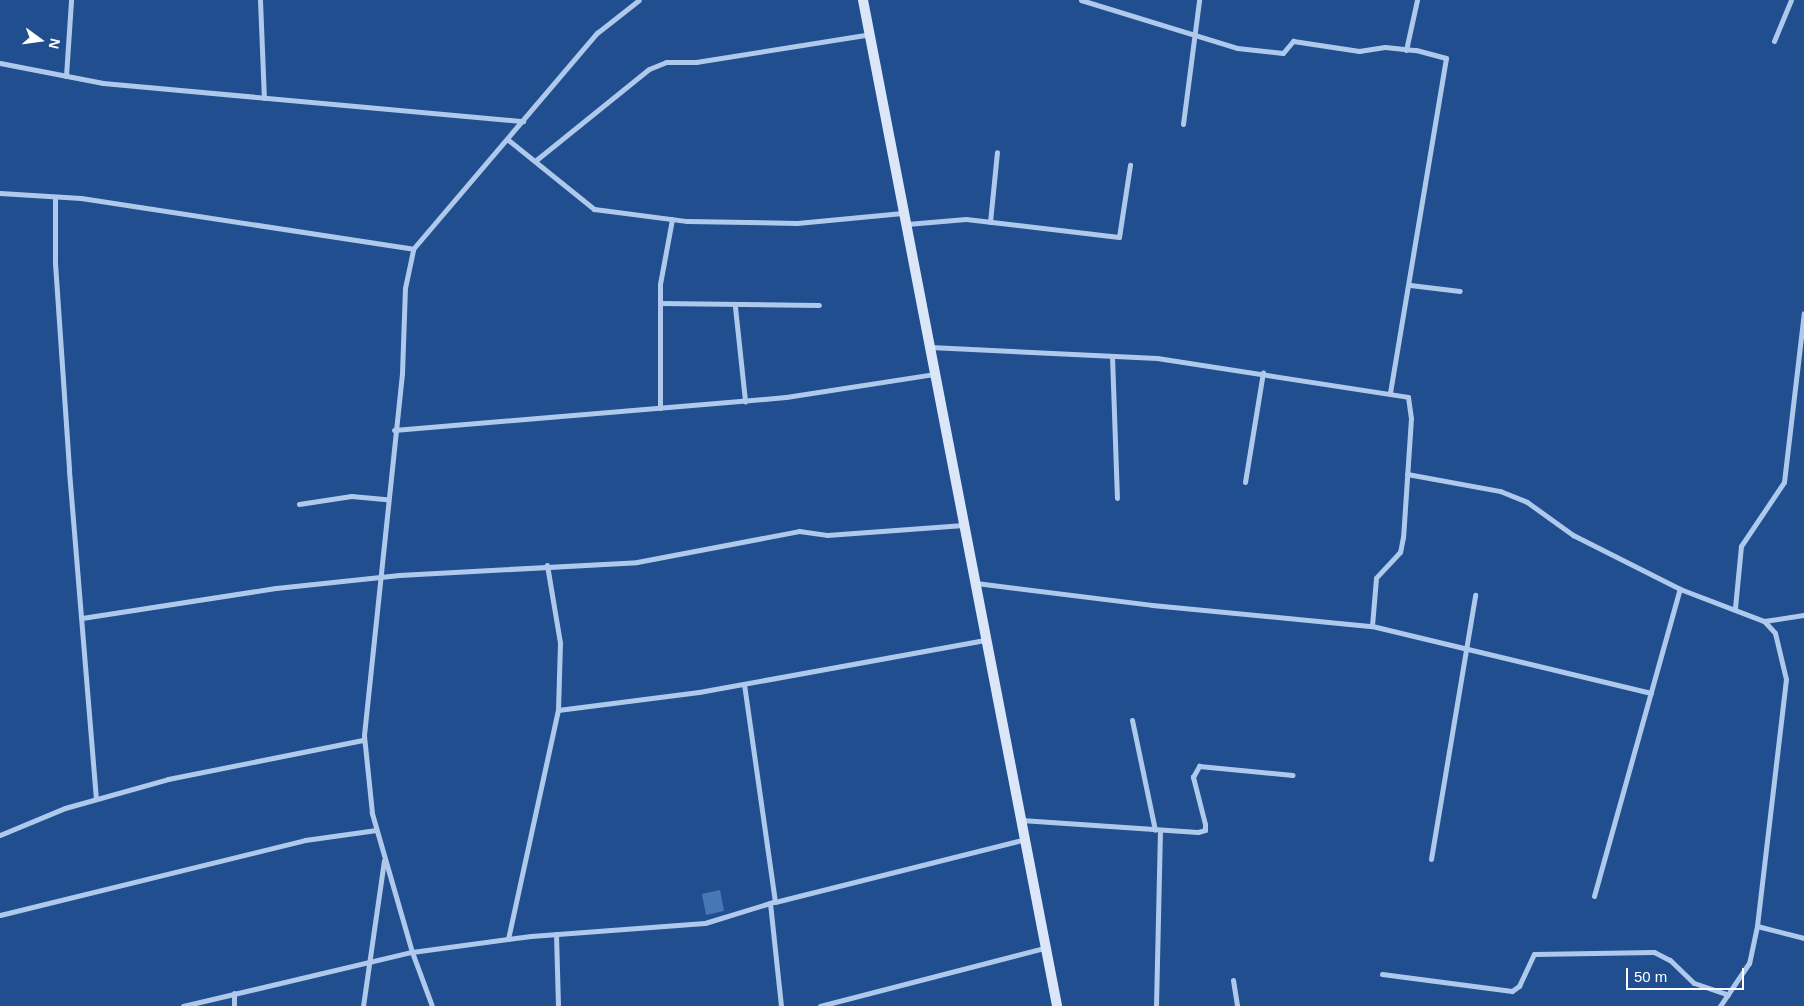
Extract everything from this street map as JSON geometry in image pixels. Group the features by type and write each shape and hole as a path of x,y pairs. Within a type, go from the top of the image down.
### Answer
{"main road":[{"path":"863,0 1057,1006"}],"street":[{"path":"66,76 71,0"},
{"path":"260,0 264,98"},
{"path":"432,1006 412,952 368,799 364,740 394,430 402,373 405,288 413,249 509,141 523,120 597,33 639,0"},
{"path":"1081,0 1237,48 1276,54 1283,53 1293,41 1359,51 1385,47 1442,55 1446,65 1410,285 1390,393"},
{"path":"1182,124 1199,0"},
{"path":"1406,50 1417,0"},
{"path":"1774,41 1790,0"},
{"path":"535,161 606,100 658,65 870,34"},
{"path":"0,63 66,76 264,98 523,120"},
{"path":"509,141 527,157 535,161 549,177 594,209 672,219 797,223 904,212"},
{"path":"990,222 997,152"},
{"path":"906,224 966,219 1120,237 1130,165"},
{"path":"0,194 55,197 413,249"},
{"path":"55,197 58,305 96,799"},
{"path":"660,408 660,304 672,219"},
{"path":"1410,285 1460,291"},
{"path":"660,304 734,307 819,306"},
{"path":"734,307 745,401"},
{"path":"1734,608 1741,546 1784,482 1804,313"},
{"path":"930,347 1157,358 1263,372 1390,393 1408,398 1411,404 1403,537 1400,552 1376,578 1372,626"},
{"path":"1112,356 1117,498"},
{"path":"1245,482 1263,372"},
{"path":"394,430 745,401 935,374"},
{"path":"1407,474 1500,491 1527,502 1573,535 1680,589 1764,621 1775,633 1786,679 1757,926 1749,963 1720,1006"},
{"path":"299,504 351,496 387,499"},
{"path":"82,618 276,588 547,565 637,562 799,531 827,535 964,525"},
{"path":"508,939 558,710 560,643 547,565"},
{"path":"975,582 1152,605 1372,626 1469,647 1651,693"},
{"path":"1594,896 1680,589"},
{"path":"1431,859 1469,647 1475,595"},
{"path":"1764,621 1804,615"},
{"path":"558,710 744,684 986,640"},
{"path":"744,684 772,902 781,1006"},
{"path":"1132,720 1157,830 1156,1006"},
{"path":"0,835 96,799 168,779 364,740"},
{"path":"1021,820 1157,830 1205,830 1193,777 1199,766 1293,775"},
{"path":"0,915 305,840 376,830"},
{"path":"183,1006 412,952 556,934 705,923 772,902 1025,840"},
{"path":"363,1006 367,963 384,859"},
{"path":"1757,926 1804,938"},
{"path":"556,934 558,1006"},
{"path":"820,1006 1045,948"},
{"path":"1382,974 1512,991 1519,986 1534,954 1654,952 1670,960 1694,983 1728,995"},
{"path":"1233,980 1237,1006"},
{"path":"234,993 234,1006"}],"building":[{"path":"720,890 724,911 706,915 702,894"}]}
